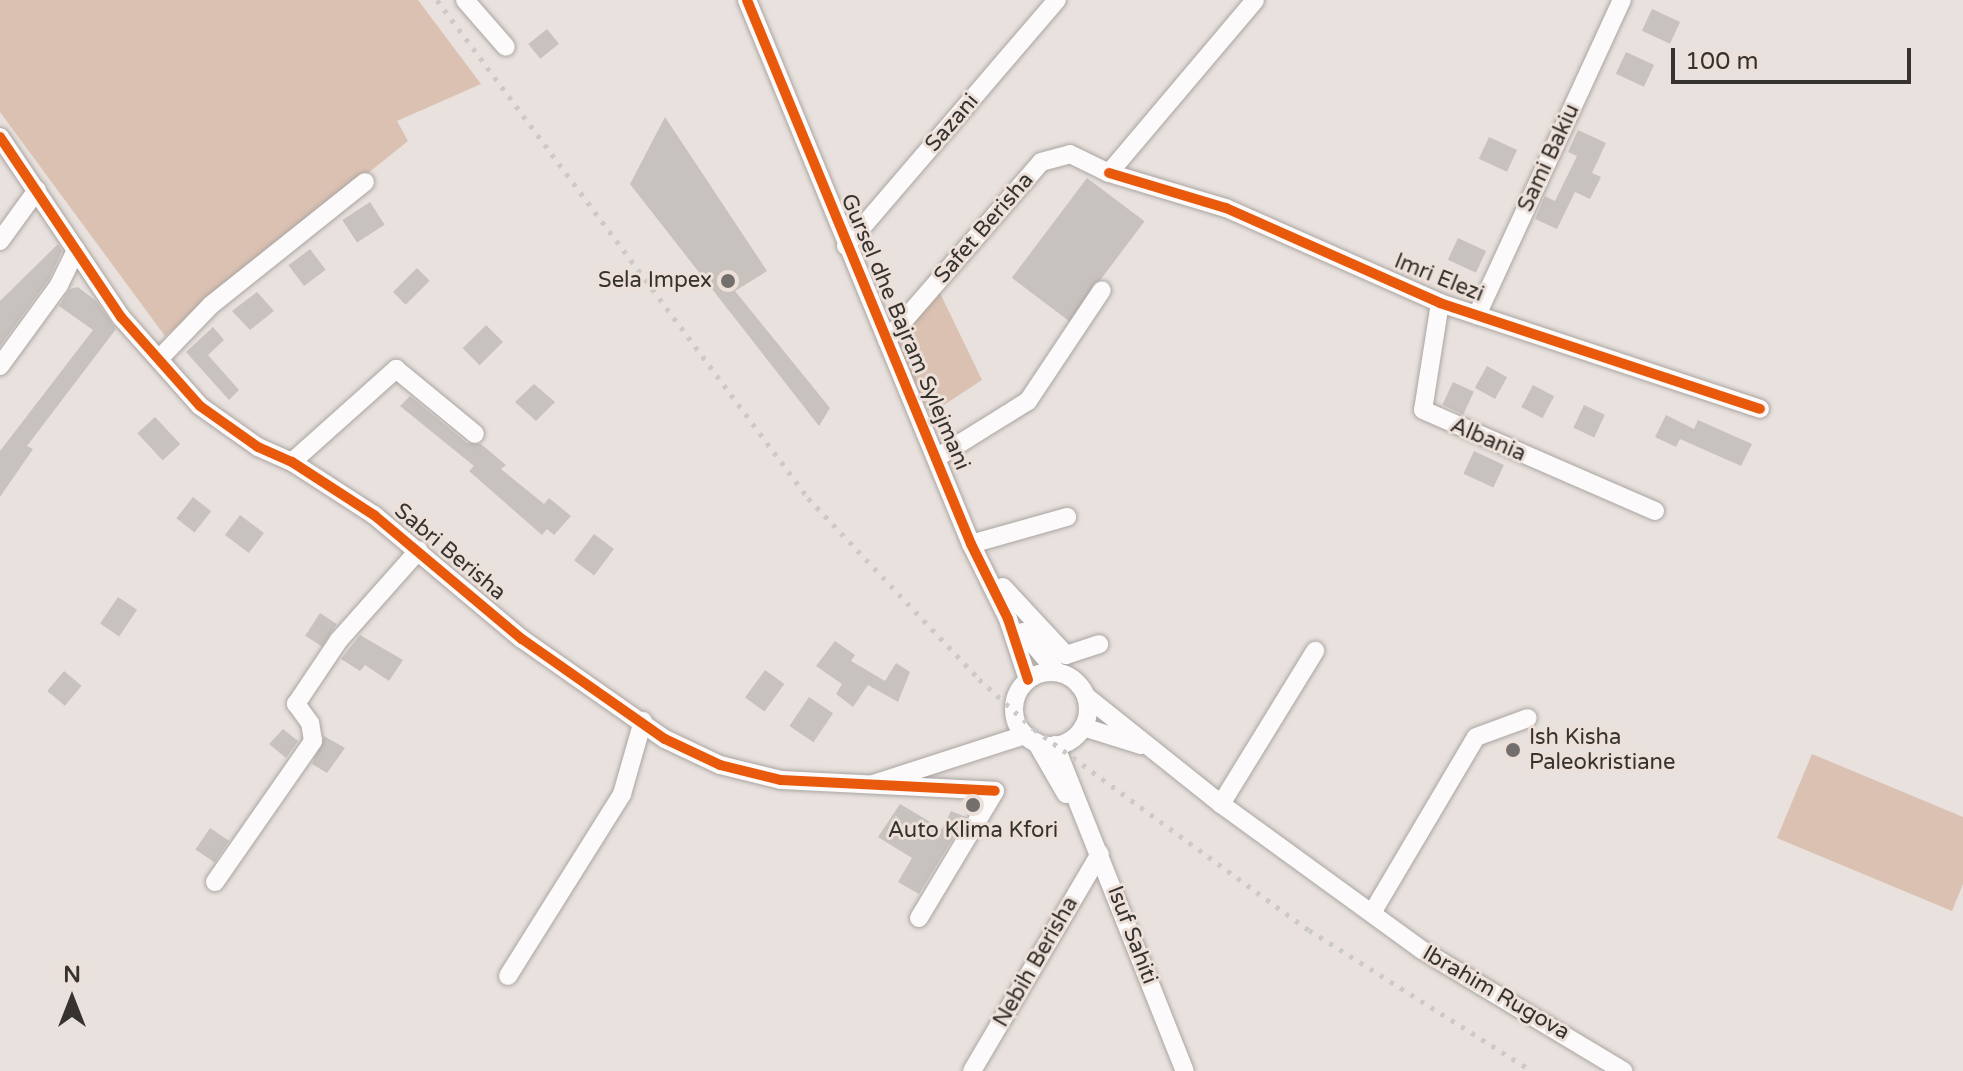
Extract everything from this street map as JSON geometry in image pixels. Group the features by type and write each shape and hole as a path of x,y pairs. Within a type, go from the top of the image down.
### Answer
{"street":[{"path":"465,0 506,47"},
{"name":"Gursel dhe Bajram Sylejmani","path":"747,0 846,246 1008,619 1028,680"},
{"name":"Sazani","path":"846,246 1057,0"},
{"path":"1109,173 1255,0"},
{"name":"Sami Bakiu","path":"1477,315 1622,0"},
{"name":"Sabri Berisha","path":"0,137 121,317 200,406 258,447 292,462 419,550 522,639 665,739 750,774 867,787 995,791 919,918"},
{"name":"Safet Berisha","path":"887,340 1041,162 1070,154 1109,173"},
{"name":"Imri Elezi","path":"1109,173 1226,208 1440,303 1760,409"},
{"path":"159,359 223,295 365,182"},
{"path":"0,241 37,190"},
{"path":"0,366 59,285 76,250"},
{"name":"Gursel dhe Bajram Sylejmani","path":"938,457 1028,401 1102,290"},
{"name":"Albania","path":"1440,303 1423,410 1655,511"},
{"path":"292,462 396,369 475,434"},
{"path":"1067,517 974,543 1018,608 1062,664 1087,697 1083,727 1055,745 1025,732 1016,698 1028,680 1062,664 1099,644"},
{"path":"215,882 313,741 310,723 296,704 339,640 419,550"},
{"name":"Gursel dhe Bajram Sylejmani","path":"1008,619 1062,664"},
{"path":"1221,804 1315,651"},
{"name":"Ibrahim Rugova","path":"1087,697 1221,804 1422,950 1623,1071"},
{"path":"1372,913 1476,737 1528,718"},
{"path":"508,976 622,794 643,721"},
{"name":"Ibrahim Rugova","path":"1083,727 1147,746"},
{"name":"Sabri Berisha","path":"867,787 1025,732"},
{"name":"Isuf Sahiti","path":"1025,732 1059,786 1074,802"},
{"name":"Isuf Sahiti","path":"1055,745 1074,802 1100,854 1185,1071"},
{"name":"Nebih Berisha","path":"972,1071 1100,854"}],"shaded area":[{"path":"0,0 418,0 481,84 397,121 408,141 165,336 0,112"},
{"path":"939,291 982,380 930,414 895,346"},
{"path":"1812,754 1963,817 1963,884 1952,911 1777,838"}],"building":[{"path":"1652,9 1680,22 1670,44 1642,31"},
{"path":"547,29 559,44 540,59 528,44"},
{"path":"1626,52 1654,65 1644,87 1616,74"},
{"name":"Sela Impex","path":"665,117 767,271 735,291 830,408 819,426 630,184"},
{"path":"1578,130 1606,143 1592,173 1601,177 1590,199 1575,192 1557,229 1535,219 1545,196 1555,201 1577,156 1568,152"},
{"path":"1489,137 1517,150 1507,172 1479,159"},
{"path":"1087,178 1145,221 1069,321 1012,278"},
{"path":"370,202 385,225 357,243 342,220"},
{"path":"1458,238 1486,251 1476,273 1448,260"},
{"path":"58,244 62,251 49,279 0,346 0,301"},
{"path":"310,249 326,270 304,286 288,265"},
{"path":"417,268 430,281 406,305 393,292"},
{"path":"78,287 96,301 116,329 27,446 33,449 0,497 0,451 93,330 59,306 70,289"},
{"path":"257,292 274,311 250,330 232,311"},
{"path":"486,325 503,342 480,365 463,348"},
{"path":"213,327 224,340 208,355 239,390 229,400 186,352"},
{"path":"1487,366 1507,377 1495,399 1475,388"},
{"path":"1453,382 1474,392 1463,414 1442,405"},
{"path":"534,384 555,402 536,421 515,402"},
{"path":"1533,385 1554,396 1542,418 1521,407"},
{"path":"410,396 467,443 481,444 506,465 501,469 544,504 549,498 571,516 554,535 547,529 542,535 469,471 474,466 400,406"},
{"path":"1584,405 1605,415 1594,437 1573,428"},
{"path":"1666,415 1694,429 1698,420 1752,444 1741,466 1680,439 1676,447 1655,437"},
{"path":"155,417 180,444 163,460 137,433"},
{"path":"1474,451 1504,465 1493,488 1463,474"},
{"path":"193,497 211,511 195,532 176,518"},
{"path":"240,515 264,533 249,553 225,535"},
{"path":"594,534 614,549 594,575 574,560"},
{"path":"118,597 137,610 119,636 100,624"},
{"path":"320,613 337,624 322,647 305,636"},
{"path":"360,635 403,660 389,681 365,665 360,671 341,659"},
{"path":"835,641 855,655 851,661 885,681 896,663 910,672 898,702 868,685 853,707 836,694 842,684 816,666"},
{"path":"765,670 784,684 764,712 745,698"},
{"path":"64,671 82,686 65,706 47,691"},
{"path":"809,697 833,713 813,742 789,726"},
{"path":"283,729 298,741 286,758 269,744"},
{"path":"324,736 345,748 327,773 312,764"},
{"path":"900,804 942,829 951,811 966,817 919,894 898,882 912,858 878,837"},
{"path":"210,828 229,841 215,862 195,850"}],"railway":[{"path":"437,0 808,498 979,679 1034,729 1309,930 1532,1071"}],"cycle path":[{"path":"747,0 971,544 1008,619 1028,680"},
{"path":"0,137 121,317 200,406 258,447 292,462 374,515 522,639 665,739 720,765 781,780 995,791"},
{"path":"1109,173 1226,208 1440,303 1760,409"}],"place":[{"name":"Sela Impex","path":"728,281"},
{"name":"Ish Kisha Paleokristiane","path":"1513,750"},
{"name":"Auto Klima Kfori","path":"973,805"}]}
